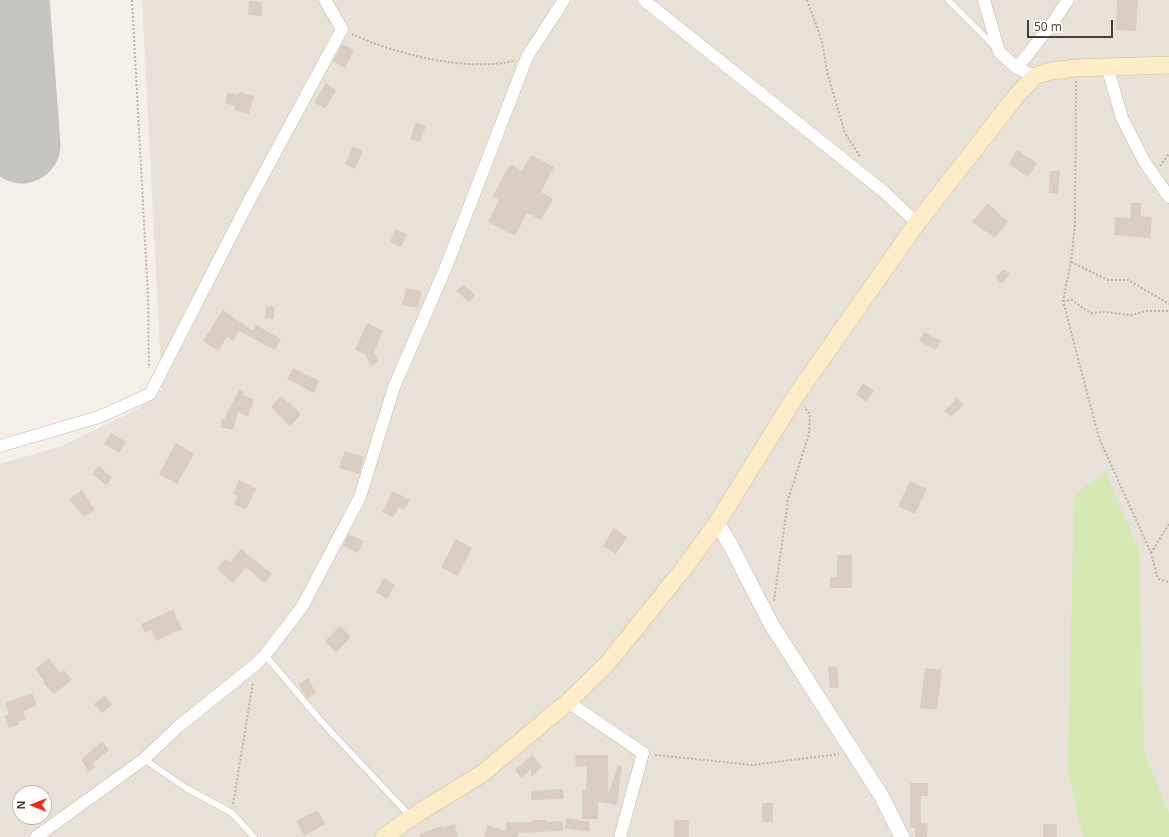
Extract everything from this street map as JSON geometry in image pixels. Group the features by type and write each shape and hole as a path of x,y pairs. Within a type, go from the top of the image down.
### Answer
{"main road":[{"path":"384,837 412,817 483,772 568,702 607,664 717,523 795,397 917,223 1017,95 1035,76 1076,68 1169,65"}],"street":[{"path":"0,446 99,417 150,394 248,203 342,29 325,0"},
{"path":"36,837 144,759 179,726 255,665 266,655 302,607 360,497 394,387 446,267 527,57 564,0"},
{"path":"644,0 883,191 917,223"},
{"path":"984,0 1000,52 1017,68 1035,76"},
{"path":"1017,68 1051,25 1068,0"},
{"path":"1107,66 1122,118 1144,161 1169,197"},
{"path":"717,523 731,546 771,624 882,797 902,837"},
{"path":"568,702 643,753 620,837"}],"lane":[{"path":"948,0 1000,52"},
{"path":"266,655 320,720 412,817"},
{"path":"144,759 186,788 232,813 254,837"}],"path":[{"path":"132,0 148,296 150,372"},
{"path":"807,0 821,38 828,75 845,133 862,159"},
{"path":"342,29 374,45 432,59 470,65 502,63 527,57"},
{"path":"1076,68 1075,225 1071,262 1063,301 1099,438 1151,553 1158,579 1169,582"},
{"path":"1071,262 1108,280 1128,280 1169,304"},
{"path":"1063,301 1072,300 1090,313 1104,312 1132,315 1146,311 1169,311"},
{"path":"771,624 788,500 809,434 810,414 795,397"},
{"path":"1151,553 1169,524"},
{"path":"232,813 255,665"},
{"path":"643,753 753,765 852,752"}],"shaded area":[{"path":"142,0 1169,0 1169,837 0,837 0,464 62,446 138,409 162,389"}],"green space":[{"path":"1105,471 1139,551 1144,752 1169,814 1169,837 1083,837 1068,770 1074,496"}],"building":[{"path":"1117,0 1138,0 1136,31 1116,30"},
{"path":"249,1 262,2 262,16 248,15"},
{"path":"342,44 354,50 345,68 333,62"},
{"path":"326,83 336,90 325,109 314,102"},
{"path":"228,92 238,95 239,92 254,96 249,114 234,110 235,106 225,103"},
{"path":"416,122 426,126 420,142 410,139"},
{"path":"353,146 363,151 355,169 345,164"},
{"path":"1017,150 1037,163 1028,177 1009,164"},
{"path":"531,155 554,167 541,192 553,199 541,220 527,213 515,236 488,222 499,200 493,196 510,164 522,171"},
{"path":"1050,171 1060,171 1058,194 1049,193"},
{"path":"988,203 1008,222 995,238 972,222"},
{"path":"1131,203 1141,203 1141,216 1152,217 1150,238 1114,235 1115,217 1130,218"},
{"path":"395,229 407,234 401,247 390,242"},
{"path":"1003,269 1010,274 1002,284 996,278"},
{"path":"463,284 475,295 469,302 456,291"},
{"path":"406,288 422,291 418,308 402,305"},
{"path":"266,306 274,307 274,319 265,318"},
{"path":"223,310 253,331 256,325 281,339 275,350 239,331 233,341 227,337 218,351 203,341"},
{"path":"367,323 383,331 374,352 379,361 371,366 365,354 355,350"},
{"path":"924,332 941,341 936,350 919,341"},
{"path":"293,368 319,381 314,393 287,379"},
{"path":"863,383 874,391 866,402 856,394"},
{"path":"239,390 243,391 242,394 254,400 248,417 238,412 233,430 220,427 222,418 224,419"},
{"path":"281,396 301,414 290,426 271,407"},
{"path":"957,398 964,405 951,417 944,411"},
{"path":"111,433 126,442 119,453 104,444"},
{"path":"176,443 194,454 177,484 159,474"},
{"path":"345,451 364,457 359,474 339,468"},
{"path":"99,466 112,478 106,485 92,474"},
{"path":"239,480 256,488 246,510 234,504 238,496 233,494"},
{"path":"910,481 927,489 915,514 898,506"},
{"path":"82,490 95,510 84,517 69,499"},
{"path":"393,491 410,500 404,510 399,507 393,518 382,512"},
{"path":"614,528 627,537 616,554 603,546"},
{"path":"349,534 364,541 358,553 343,546"},
{"path":"456,539 472,548 458,576 441,567"},
{"path":"241,549 272,574 264,583 246,567 233,583 217,569 225,559 230,562"},
{"path":"837,555 852,555 852,588 830,588 830,577 837,577"},
{"path":"384,578 395,585 387,599 376,592"},
{"path":"173,610 182,629 156,641 151,630 145,633 141,624"},
{"path":"340,626 351,637 336,653 325,641"},
{"path":"49,658 60,673 64,670 72,680 54,694 43,683 45,682 35,669"},
{"path":"837,666 839,688 830,688 828,667"},
{"path":"925,668 942,670 937,710 920,708"},
{"path":"308,678 316,693 307,698 298,684"},
{"path":"32,693 37,705 23,711 26,719 9,728 4,716 9,715 5,703"},
{"path":"105,695 112,705 102,713 94,704"},
{"path":"102,741 109,750 93,763 96,767 89,772 81,760"},
{"path":"531,753 542,767 531,777 531,769 521,778 515,770 531,756"},
{"path":"575,755 608,755 608,794 618,765 622,766 617,805 598,802 598,819 582,819 582,790 586,790 587,766 576,767"},
{"path":"910,783 928,783 928,796 921,796 921,823 928,823 927,837 915,837 915,828 910,828"},
{"path":"563,789 564,799 531,800 531,791"},
{"path":"762,803 773,803 773,822 762,822"},
{"path":"318,810 325,824 304,836 296,821"},
{"path":"566,818 590,822 590,832 565,828"},
{"path":"532,820 546,820 546,822 563,821 563,831 518,833 518,837 484,837 487,825 506,831 506,822 532,822"},
{"path":"674,820 689,820 689,837 674,837"},
{"path":"455,824 458,837 420,837 420,834 441,826 442,828"},
{"path":"1043,824 1057,824 1057,837 1043,837"}],"taxiway":[{"path":"0,34 14,34"}],"runway":[{"path":"11,0 22,145"}]}
